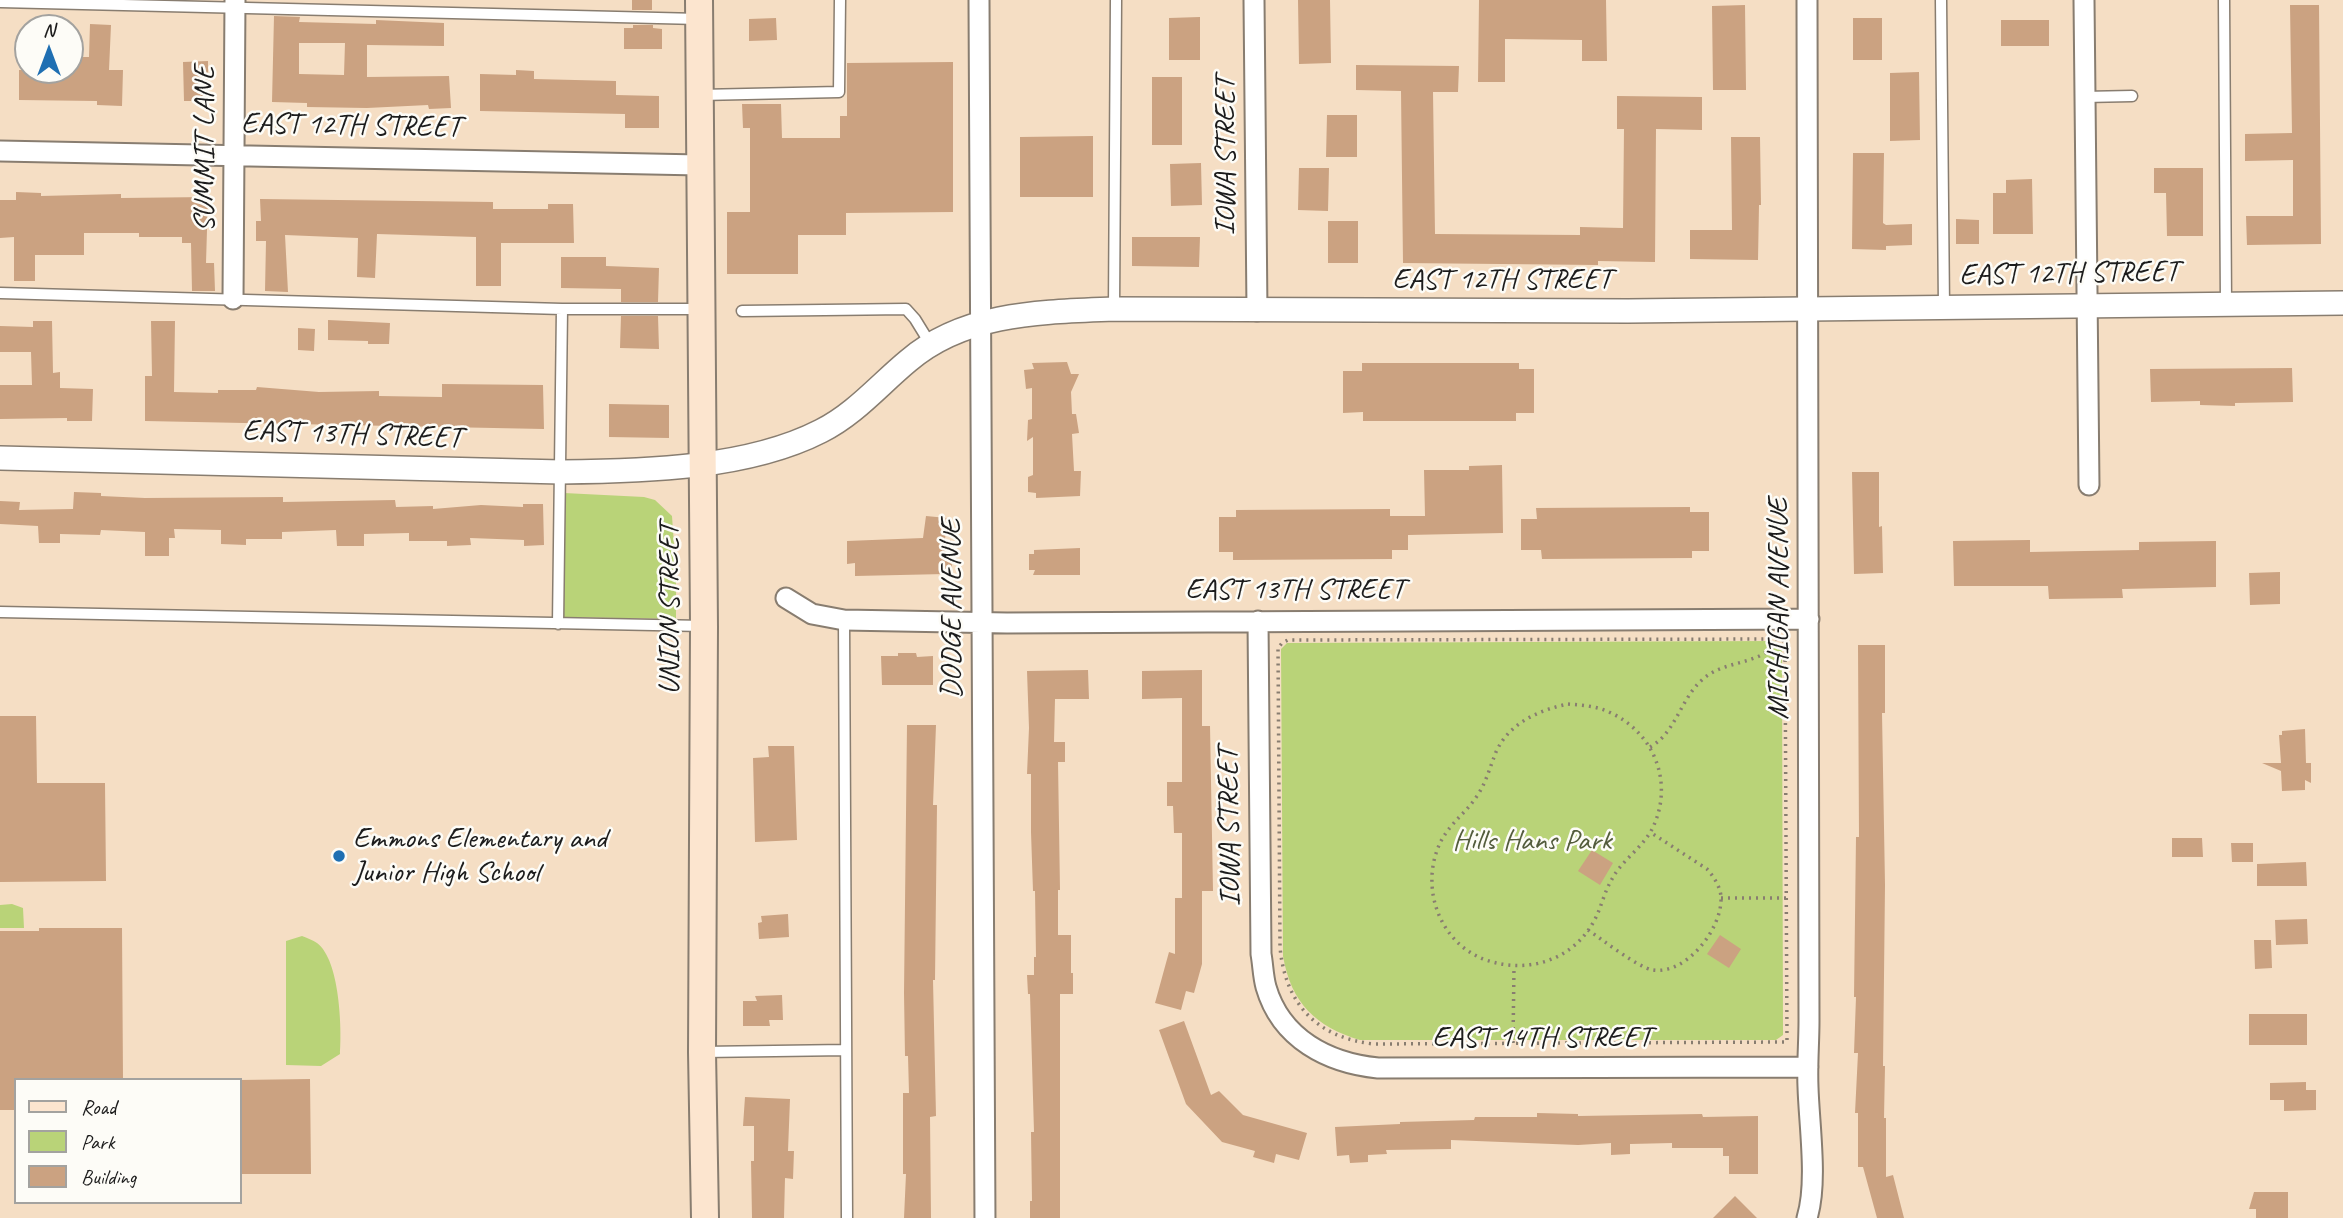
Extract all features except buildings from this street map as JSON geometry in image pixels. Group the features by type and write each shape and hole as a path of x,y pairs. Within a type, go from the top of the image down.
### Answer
{"main road":[{"name":"UNION STREET","path":"699,9 704,626 702,1052 705,1218"}],"street":[{"name":"DODGE AVENUE","path":"979,0 985,1218"},
{"name":"IOWA STREET","path":"1254,0 1257,311"},
{"name":"MICHIGAN AVENUE","path":"1807,0 1808,1067 1811,1160 1807,1218"},
{"path":"2084,0 2089,485"},
{"name":"SUMMIT LANE","path":"233,299 235,3"},
{"name":"EAST 12TH STREET","path":"0,151 700,164"},
{"name":"EAST 12TH STREET","path":"702,465 784,446 821,432 858,407 910,359 931,345 960,331 1008,316 1044,312 1114,309 1808,310 2343,303"},
{"name":"EAST 13TH STREET","path":"0,458 561,472 610,472 702,465"},
{"name":"EAST 13TH STREET","path":"786,598 812,614 844,620 982,622 1809,619"},
{"name":"IOWA STREET","path":"1258,621 1261,954 1266,986 1274,1007 1288,1026"},
{"name":"EAST 14TH STREET","path":"1288,1026 1308,1045 1328,1057 1352,1065 1378,1068 1808,1067"}],"lane":[{"path":"700,95 839,92 841,0"},
{"path":"1114,309 1116,0"},
{"path":"1941,0 1944,307"},
{"path":"2224,0 2226,304"},
{"path":"0,2 699,9"},
{"path":"2084,97 2132,96"},
{"path":"0,293 562,309 700,309"},
{"path":"558,624 562,309"},
{"path":"742,311 906,309 931,345"},
{"path":"0,612 704,626"},
{"path":"844,620 847,1218"},
{"path":"702,1052 846,1050"}],"path":[{"path":"1650,747 1664,737 1686,696 1703,679 1718,669 1762,655 1786,638"},
{"path":"1786,638 1787,1042 1356,1042 1325,1030 1301,1008 1281,964 1280,947 1278,649 1282,643 1288,640 1786,638"},
{"path":"1568,704 1590,706 1626,721 1650,747 1663,781 1661,805 1650,832 1611,880 1597,917 1588,930 1573,947 1544,963 1514,966 1482,958 1456,941 1441,919 1432,888 1432,867 1441,842 1460,814 1478,796 1497,750 1518,724 1531,715 1568,704"},
{"path":"1588,930 1652,970 1672,969 1681,965 1706,940 1721,898 1718,885 1707,869 1650,832"},
{"path":"1721,898 1786,898"},
{"path":"1513,1043 1514,966"}],"green space":[{"path":"564,493 644,497 655,500 672,516 676,619 564,617"},
{"name":"Hills Hans Park","path":"1775,641 1782,650 1783,1035 1776,1040 1360,1040 1344,1035 1318,1020 1299,1000 1292,987 1283,956 1281,649 1287,643"},
{"path":"12,904 23,908 24,928 0,928 0,905"},
{"path":"302,936 317,943 325,952 331,964 338,996 340,1054 321,1066 286,1065 286,941"}],"place":[{"name":"Emmons Elementary and Junior High School","path":"339,856"}]}
